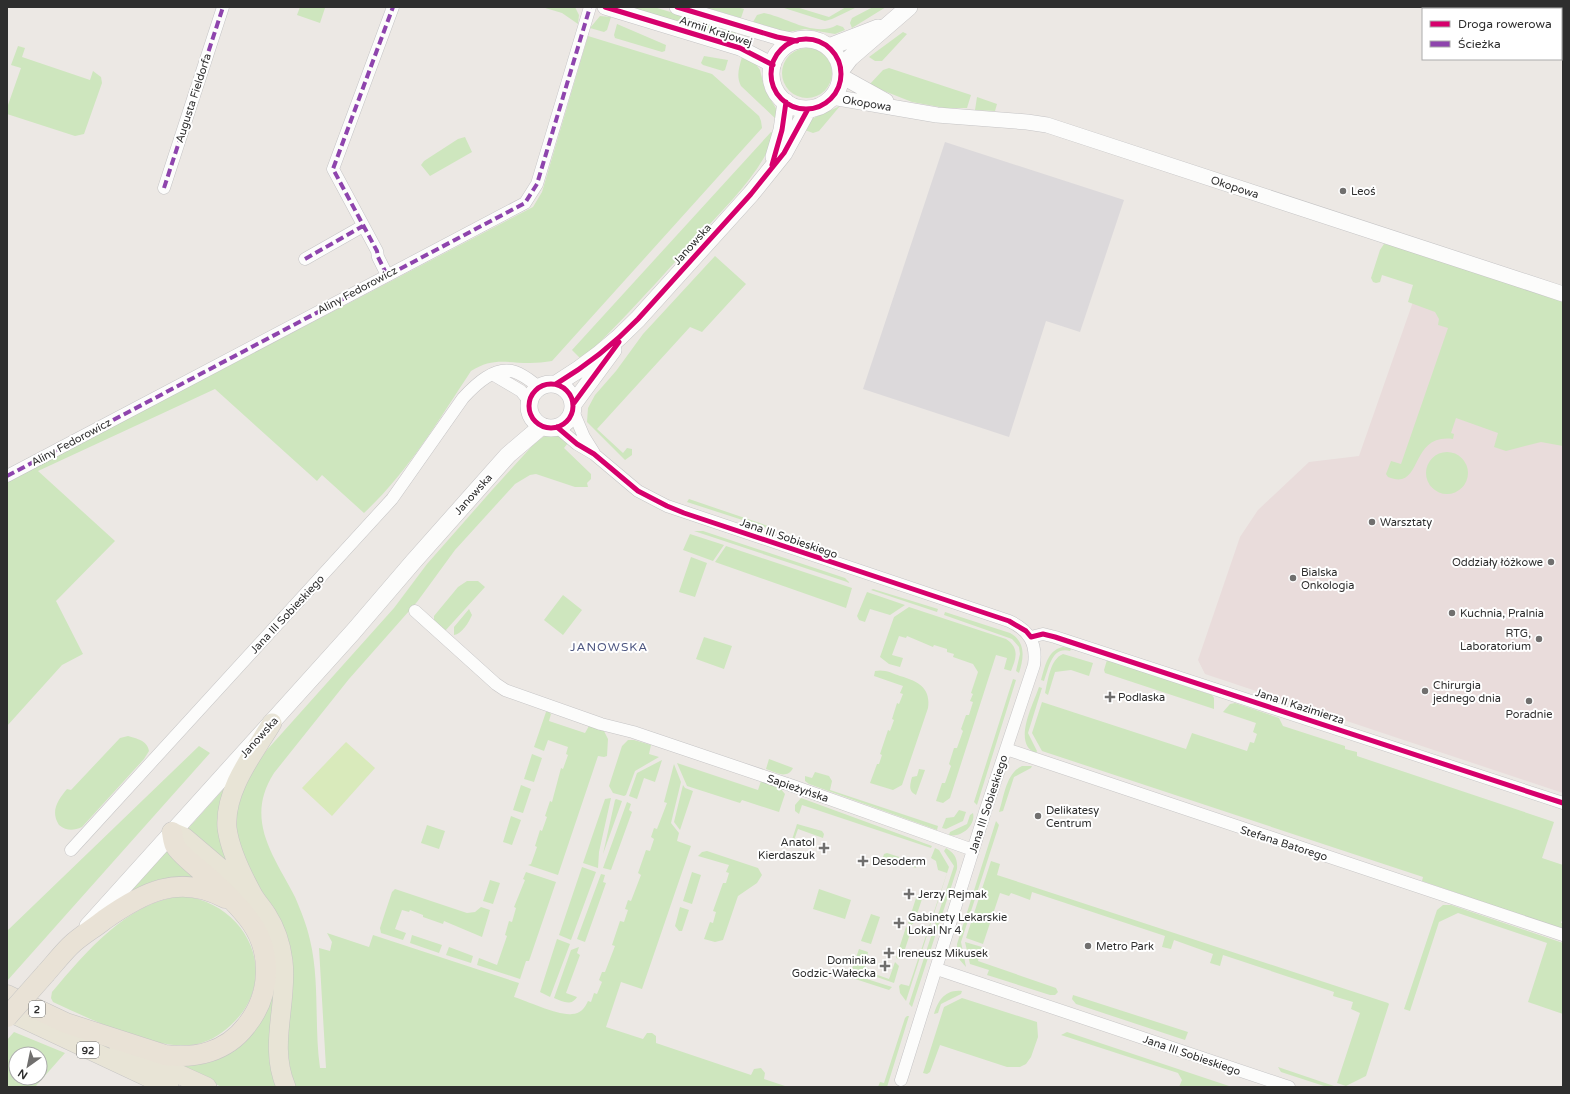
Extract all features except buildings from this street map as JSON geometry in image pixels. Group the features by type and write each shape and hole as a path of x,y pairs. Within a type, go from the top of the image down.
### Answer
{"highway":[{"path":"66,1023 147,1050 180,1057 203,1054 227,1044 239,1034 253,1017 263,996 266,974 264,951 258,935 248,917 176,847 172,832"},
{"path":"71,945 129,902 156,890 181,886 192,887 217,894 232,902"},
{"name":"Janowska","path":"7,1017 71,945"},
{"name":"2","path":"7,995 66,1023"}],"main road":[{"path":"841,73 850,58 887,24 909,7"},
{"path":"829,47 887,24"},
{"path":"797,40 814,40 829,47 838,60 841,73 839,86 832,97 824,104 808,109 796,107 786,102 779,95 774,86 772,75 773,65 777,56 784,48 797,40"},
{"name":"Janowska","path":"771,169 782,130 786,102"},
{"name":"Janowska","path":"573,407 626,332 751,194 784,153 808,109"},
{"name":"Janowska","path":"556,384 577,371 626,332"},
{"path":"547,384 556,384 568,390 573,407 567,421 544,424 530,412 534,394 547,384"},
{"name":"Janowska","path":"71,945 272,723 508,455 518,438 544,424"},
{"path":"272,723 240,779 230,802 227,819 231,847 254,897 271,922 282,954 283,982 277,1048 280,1071 286,1087"},
{"path":"172,832 184,837 254,897"},
{"name":"92","path":"7,1011 169,1087"},
{"name":"92","path":"66,1023 207,1087"}],"street":[{"name":"Augusta Fieldorfa","path":"164,188 223,7"},
{"path":"387,275 378,257 377,251 333,169 393,7"},
{"name":"Aliny Fedorowicz","path":"7,476 387,275 519,208 530,199 537,184 590,7"},
{"name":"Armii Krajowej","path":"605,7 740,48 773,65"},
{"name":"Armii Krajowej","path":"677,7 777,37 797,40"},
{"name":"Okopowa","path":"841,73 902,108"},
{"name":"Okopowa","path":"832,97 902,108 937,116 1027,122 1047,125 1563,294"},
{"path":"305,259 363,226"},
{"name":"Jana III Sobieskiego","path":"71,850 392,499 463,398 476,383 506,370 514,372 534,394"},
{"path":"494,375 521,391 534,394"},
{"name":"Jana III Sobieskiego","path":"573,407 584,437 594,454"},
{"name":"Jana III Sobieskiego","path":"544,424 594,454 633,487 667,506 1009,621 1026,631 1031,637 1035,655 1034,664 973,850 901,1080"},
{"name":"Sapieżyńska","path":"415,611 496,684 505,690 601,724 622,728 793,786 973,850"},
{"name":"Jana II Kazimierza","path":"1031,637 1043,634 1056,637 1563,803"},
{"name":"Stefana Batorego","path":"1006,749 1250,832 1563,935"},
{"name":"Jana III Sobieskiego","path":"937,969 1289,1087"}],"shaded area":[{"path":"945,142 1124,200 1080,332 1046,321 1009,437 863,389"},
{"path":"1415,296 1563,346 1563,793 1205,674 1198,660 1240,537 1258,510 1309,462 1359,456"}],"green space":[{"path":"300,7 325,8 320,23 297,15"},
{"path":"542,7 575,7 579,15 578,24 562,13"},
{"path":"629,7 654,7 736,32 734,39"},
{"path":"704,7 737,7 744,9 741,18"},
{"path":"781,7 796,7 829,17 846,7 857,7 825,21"},
{"path":"873,7 886,7 852,28 850,23 852,18"},
{"path":"764,13 810,28 828,28 837,25 843,27 845,30 835,34 805,29 788,32 753,22 757,15"},
{"path":"600,16 611,17 607,30 604,32 590,28"},
{"path":"617,24 666,45 665,51 662,52 615,38 614,35"},
{"path":"903,32 907,34 882,61 875,61 869,57"},
{"path":"588,36 712,74 759,116 762,128 552,361 533,363 493,362 471,371 422,445 395,481 364,513 322,475 317,481 215,389 38,471 115,541 56,601 83,654 62,665 7,726 7,482 533,207 542,192"},
{"path":"18,46 25,48 22,57 90,80 93,71 101,77 102,83 84,134 75,136 7,114 7,105 21,68 11,65"},
{"path":"802,48 812,48 825,55 832,68 832,78 825,91 812,98 802,98 793,94 786,87 782,78 782,68 786,59 793,52"},
{"path":"704,56 728,60 725,70 723,71 703,65 701,63"},
{"path":"742,57 755,63 760,70 765,90 777,110 778,121 741,86 738,75"},
{"path":"889,68 971,95 967,108 945,108 912,102 869,85 883,70"},
{"path":"977,97 997,104 995,111 975,110"},
{"path":"840,106 819,131 813,133 802,129 809,120"},
{"path":"771,132 776,134 769,150 751,177 730,203 611,331 582,360 572,350"},
{"path":"465,137 472,152 430,176 421,165 424,161 458,139"},
{"path":"1384,244 1392,245 1563,301 1563,446 1541,442 1506,451 1494,447 1498,433 1456,418 1451,433 1454,434 1453,439 1439,440 1429,445 1422,452 1413,470 1407,477 1399,479 1388,477 1386,474 1391,461 1401,464 1448,328 1438,325 1439,319 1435,312 1408,302 1413,285 1382,275 1380,282 1373,282 1371,278 1380,250"},
{"path":"715,256 746,284 702,332 690,327 597,429 623,453 627,448 632,449 632,455 625,460 587,422 588,408 595,395 616,371 643,334"},
{"path":"551,434 561,437 568,443 564,448 591,474 591,479 587,483 588,487 575,487 536,474 530,475 515,484 455,550 417,602 349,679 274,773 265,790 262,806 262,822 265,837 271,852 295,897 304,918 310,940 315,972 317,1036 320,1068 326,1068 319,948 330,951 332,942 327,933 369,947 373,935 519,983 514,997 543,1008 566,1014 575,1014 582,1010 588,1001 591,1002 594,993 597,994 602,982 599,980 602,972 605,972 615,946 612,945 620,921 624,922 628,910 625,909 628,900 631,901 641,875 638,873 646,850 650,851 654,839 651,837 654,828 657,829 667,803 664,802 674,764 681,782 671,823 679,833 677,841 691,846 642,989 621,982 606,1027 643,1039 647,1033 652,1033 656,1036 656,1043 751,1075 754,1069 761,1068 765,1073 764,1079 788,1087 295,1087 291,1078 285,1037 234,825 239,804 246,786 254,768 266,751 394,608 427,564 533,445 543,437"},
{"path":"1447,452 1462,458 1468,473 1462,488 1447,494 1432,488 1426,473 1432,458"},
{"path":"689,499 771,527 767,528 687,502"},
{"path":"694,531 703,531 845,578 850,583"},
{"path":"690,534 724,545 713,561 683,550"},
{"path":"726,546 852,588 846,608 715,562"},
{"path":"691,557 707,563 695,597 679,592"},
{"path":"467,581 478,581 485,587 445,631 434,621 434,616 458,587"},
{"path":"873,589 938,609 937,612 871,590"},
{"path":"867,592 905,605 890,615 870,609 865,622 859,620 857,616"},
{"path":"563,595 582,610 563,635 544,620"},
{"path":"909,607 1006,639 1013,646 1016,654 1011,671 1004,669 1007,658 996,655 950,798 943,803 936,801 942,783 945,783 951,766 949,764 954,748 957,748 963,731 961,729 966,715 969,715 973,702 970,701 973,694 971,693 978,672 973,664 953,657 954,654 947,652 947,649 934,645 933,647 907,636 906,638 899,636 892,655 903,658 900,667 889,664 880,657 894,617"},
{"path":"469,609 472,615 469,621 460,632 454,635 454,627"},
{"path":"945,612 1010,633 1015,637 1021,645 1023,656 1019,673 1016,671 1020,654 1019,647 1012,639 944,615"},
{"path":"704,637 732,646 724,669 696,659"},
{"path":"1062,647 1072,648 1070,651 1064,650 1055,655 1052,659 1044,681 1041,680 1047,660 1053,652"},
{"path":"1063,654 1093,663 1089,676 1071,670 1055,672 1048,695 1045,693 1052,665"},
{"path":"1107,660 1212,695 1214,698 1214,709 1105,673 1104,670"},
{"path":"875,671 888,672 912,680 922,686 927,695 928,701 928,708 902,785 893,790 870,783 877,764 879,764 882,755 880,754 888,730 890,731 894,720 892,719 897,703 899,704 903,694 900,693 903,686 874,676"},
{"path":"1013,679 1016,680 977,805 974,802"},
{"path":"1039,687 1042,688 1028,733 1037,751 1036,753 1029,748 1025,733 1029,713"},
{"path":"1042,702 1186,749 1192,733 1247,751 1250,742 1254,743 1257,734 1253,732 1256,723 1223,712 1230,704 1235,703 1279,718 1283,726 1345,746 1345,749 1357,752 1357,756 1554,822 1542,858 1563,865 1563,917 1561,923 1563,923 1563,929 1422,881 1423,877 1042,751 1032,733"},
{"path":"548,711 551,714 549,721 585,733 589,726 604,731 608,739 607,756 598,756 558,875 528,865 531,864 537,847 535,846 540,830 542,831 547,817 545,816 550,801 552,802 561,768 563,769 568,755 566,754 568,747 548,740 544,751 534,747 546,712"},
{"path":"128,736 141,740 146,744 149,751 144,759 82,827 70,830 59,825 56,820 55,810 58,802 67,789 71,790 120,738"},
{"path":"628,740 634,740 651,745 649,754 659,757 635,771 626,795 624,796 613,793 609,786 622,746"},
{"path":"346,742 375,768 332,816 302,788"},
{"path":"199,746 210,753 7,981 7,931"},
{"path":"532,754 542,758 534,782 524,779"},
{"path":"769,759 793,768 788,774 773,772 766,769"},
{"path":"662,760 655,782 644,778 637,799 629,796 637,773"},
{"path":"677,763 758,790 761,781 780,788 785,794 779,812 742,800 740,803 687,786"},
{"path":"1022,766 1032,766 1014,777 1003,811 999,812 1006,786 1012,774"},
{"path":"919,769 925,770 916,795 912,792 910,785 912,777 917,776"},
{"path":"815,772 829,776 832,781 830,790 938,826 937,830 809,784 805,781 805,776 812,778"},
{"path":"229,783 237,877 186,831"},
{"path":"521,785 531,789 523,813 513,810"},
{"path":"683,785 685,788 693,791 680,830 674,822"},
{"path":"611,798 599,852 598,868 583,863 605,799"},
{"path":"801,798 932,846 931,848 802,805 799,814 795,811 795,805"},
{"path":"615,800 622,801 603,854"},
{"path":"627,802 631,804 629,810 632,812 611,870 603,868"},
{"path":"959,810 966,812 963,821 946,829 942,828 946,818 954,817"},
{"path":"973,813 972,822 967,830 959,835 949,835 950,832 967,824 970,815"},
{"path":"511,816 521,820 512,845 503,842"},
{"path":"996,821 999,825 961,942 966,967 958,958 957,944"},
{"path":"797,824 822,831 824,834 823,838 798,829 792,846 790,846"},
{"path":"427,825 445,831 439,849 421,843"},
{"path":"935,848 939,850 949,867 906,1001 900,993 899,986 901,984 909,986 947,873 938,870 936,861 931,858"},
{"path":"946,848 955,856 957,869 912,1007 909,1004 954,866 944,851"},
{"path":"169,849 207,883 125,898"},
{"path":"707,851 758,868 762,875 757,883 738,896 723,940 715,942 704,939 710,922 713,923 716,912 713,911 723,883 726,883 729,873 726,872 729,865 698,856 702,852"},
{"path":"887,853 915,862 917,865 916,868 883,857 884,854"},
{"path":"991,861 1000,864 997,875 1388,1003 1389,1004 1366,1076 1346,1086 1337,1083 1360,1013 1351,1009 1353,1002 1333,996 1334,992 1223,955 1220,966 1210,963 1213,954 1174,940 1171,949 1162,947 1165,936 1032,892 1030,900 1011,893 1009,896 1000,893 983,944 966,938"},
{"path":"582,867 596,872 571,940 559,935"},
{"path":"526,872 556,882 529,961 526,961 520,979 477,965 479,958 497,965 507,936 505,935 509,921 512,922 516,908 514,907 525,880 523,879"},
{"path":"692,872 701,875 692,904 683,901"},
{"path":"601,874 605,875 603,882 606,883 585,942 577,939"},
{"path":"490,880 500,883 493,904 483,901"},
{"path":"395,889 467,913 475,912 481,907 490,910 482,937 444,921 443,924 423,917 423,915 410,910 409,912 402,910 395,929 406,933 403,940 381,933 380,928 392,892"},
{"path":"819,889 851,900 845,919 813,909"},
{"path":"917,895 922,899 914,923 911,925 908,923"},
{"path":"183,896 206,902 226,913 241,928 251,946 256,966 254,986 246,1006 227,1029 202,1043 175,1045 139,1038 102,1024 53,1002 51,998 52,992 94,945 110,931 126,918 144,907 163,900"},
{"path":"1443,905 1451,905 1563,943 1563,1014 1528,1002 1547,943 1458,913 1439,922 1410,1011 1404,1009 1437,910"},
{"path":"680,907 689,910 682,931 679,931 675,926"},
{"path":"871,914 880,917 871,944 861,941"},
{"path":"906,927 911,931 902,958 899,959 896,958"},
{"path":"412,935 442,945 439,953 410,943"},
{"path":"557,939 570,944 550,997 540,992"},
{"path":"965,942 982,947 978,961 1056,988 1058,992 1055,995 1050,995 987,975 989,970 970,964"},
{"path":"274,947 280,1087 222,1087 170,1064 227,1051"},
{"path":"449,947 473,956 471,963 446,955"},
{"path":"579,947 577,953 580,955 566,993 577,997 572,1002 563,1002 554,998 571,950"},
{"path":"859,949 868,952 865,967 869,969 867,974 852,969"},
{"path":"895,962 899,966 894,983 871,975 872,973 889,979"},
{"path":"851,974 892,987 889,990 852,978"},
{"path":"962,991 961,994 941,1004 938,1013 934,1014 940,1000 943,997 951,992"},
{"path":"1073,995 1188,1032 1185,1040 1076,1004 1072,999"},
{"path":"962,998 1037,1022 1038,1037 1031,1057 1026,1064 1020,1067 1007,1067 940,1045 930,1072 927,1074 923,1073 944,1007"},
{"path":"909,1016 887,1087 878,1087 880,1082 884,1083 905,1018"},
{"path":"14,1032 48,1046 8,1046 8,1086 36,1086 7,1087 7,1040"},
{"path":"1067,1032 1232,1087 1179,1087 1182,1080 1178,1073 1061,1035"},
{"path":"48,1046 65,1053 48,1072"},
{"path":"1278,1067 1337,1087 1327,1087 1281,1072"}],"marked path":[{"path":"164,188 223,7"},
{"path":"387,275 378,257 377,251 333,169 393,7"},
{"path":"7,476 525,203 537,184 590,7"},
{"path":"305,259 363,226"}],"cycle path":[{"path":"605,7 740,48 773,65"},
{"path":"677,7 777,37 797,41"},
{"path":"806,39 819,42 831,49 838,61 841,74 838,87 831,99 819,106 806,109 793,106 781,99 774,87 771,74 774,61 781,49 793,42 806,39"},
{"path":"772,165 782,130 786,102"},
{"path":"556,384 599,354 638,319 751,194 784,153 808,109"},
{"path":"574,403 619,342"},
{"path":"555,384 560,385 567,390 572,397 573,406 572,415 567,422 560,427 547,428 542,427 535,422 530,415 529,402 530,397 535,390 542,385 555,384"},
{"path":"557,427 577,444 594,454 638,491 684,513 1009,621 1026,631 1031,637 1043,634 1055,637 1563,803"}],"place":[{"name":"Leoś","path":"1343,191"},
{"name":"Warsztaty","path":"1372,522"},
{"name":"Oddziały łóżkowe","path":"1551,562"},
{"name":"Bialska Onkologia","path":"1293,578"},
{"name":"Kuchnia, Pralnia","path":"1452,613"},
{"name":"RTG, Laboratorium","path":"1539,639"},
{"name":"Chirurgia jednego dnia","path":"1425,691"},
{"name":"Podlaska","path":"1110,697"},
{"name":"Poradnie","path":"1529,701"},
{"name":"Delikatesy Centrum","path":"1038,816"},
{"name":"Anatol Kierdaszuk","path":"824,848"},
{"name":"Desoderm","path":"863,861"},
{"name":"Jerzy Rejmak","path":"909,894"},
{"name":"Gabinety Lekarskie Lokal Nr 4","path":"899,923"},
{"name":"Metro Park","path":"1088,946"},
{"name":"Ireneusz Mikusek","path":"889,953"},
{"name":"Dominika Godzic-Wałecka","path":"885,966"}],"district":[{"name":"JANOWSKA","path":"609,647"}]}
